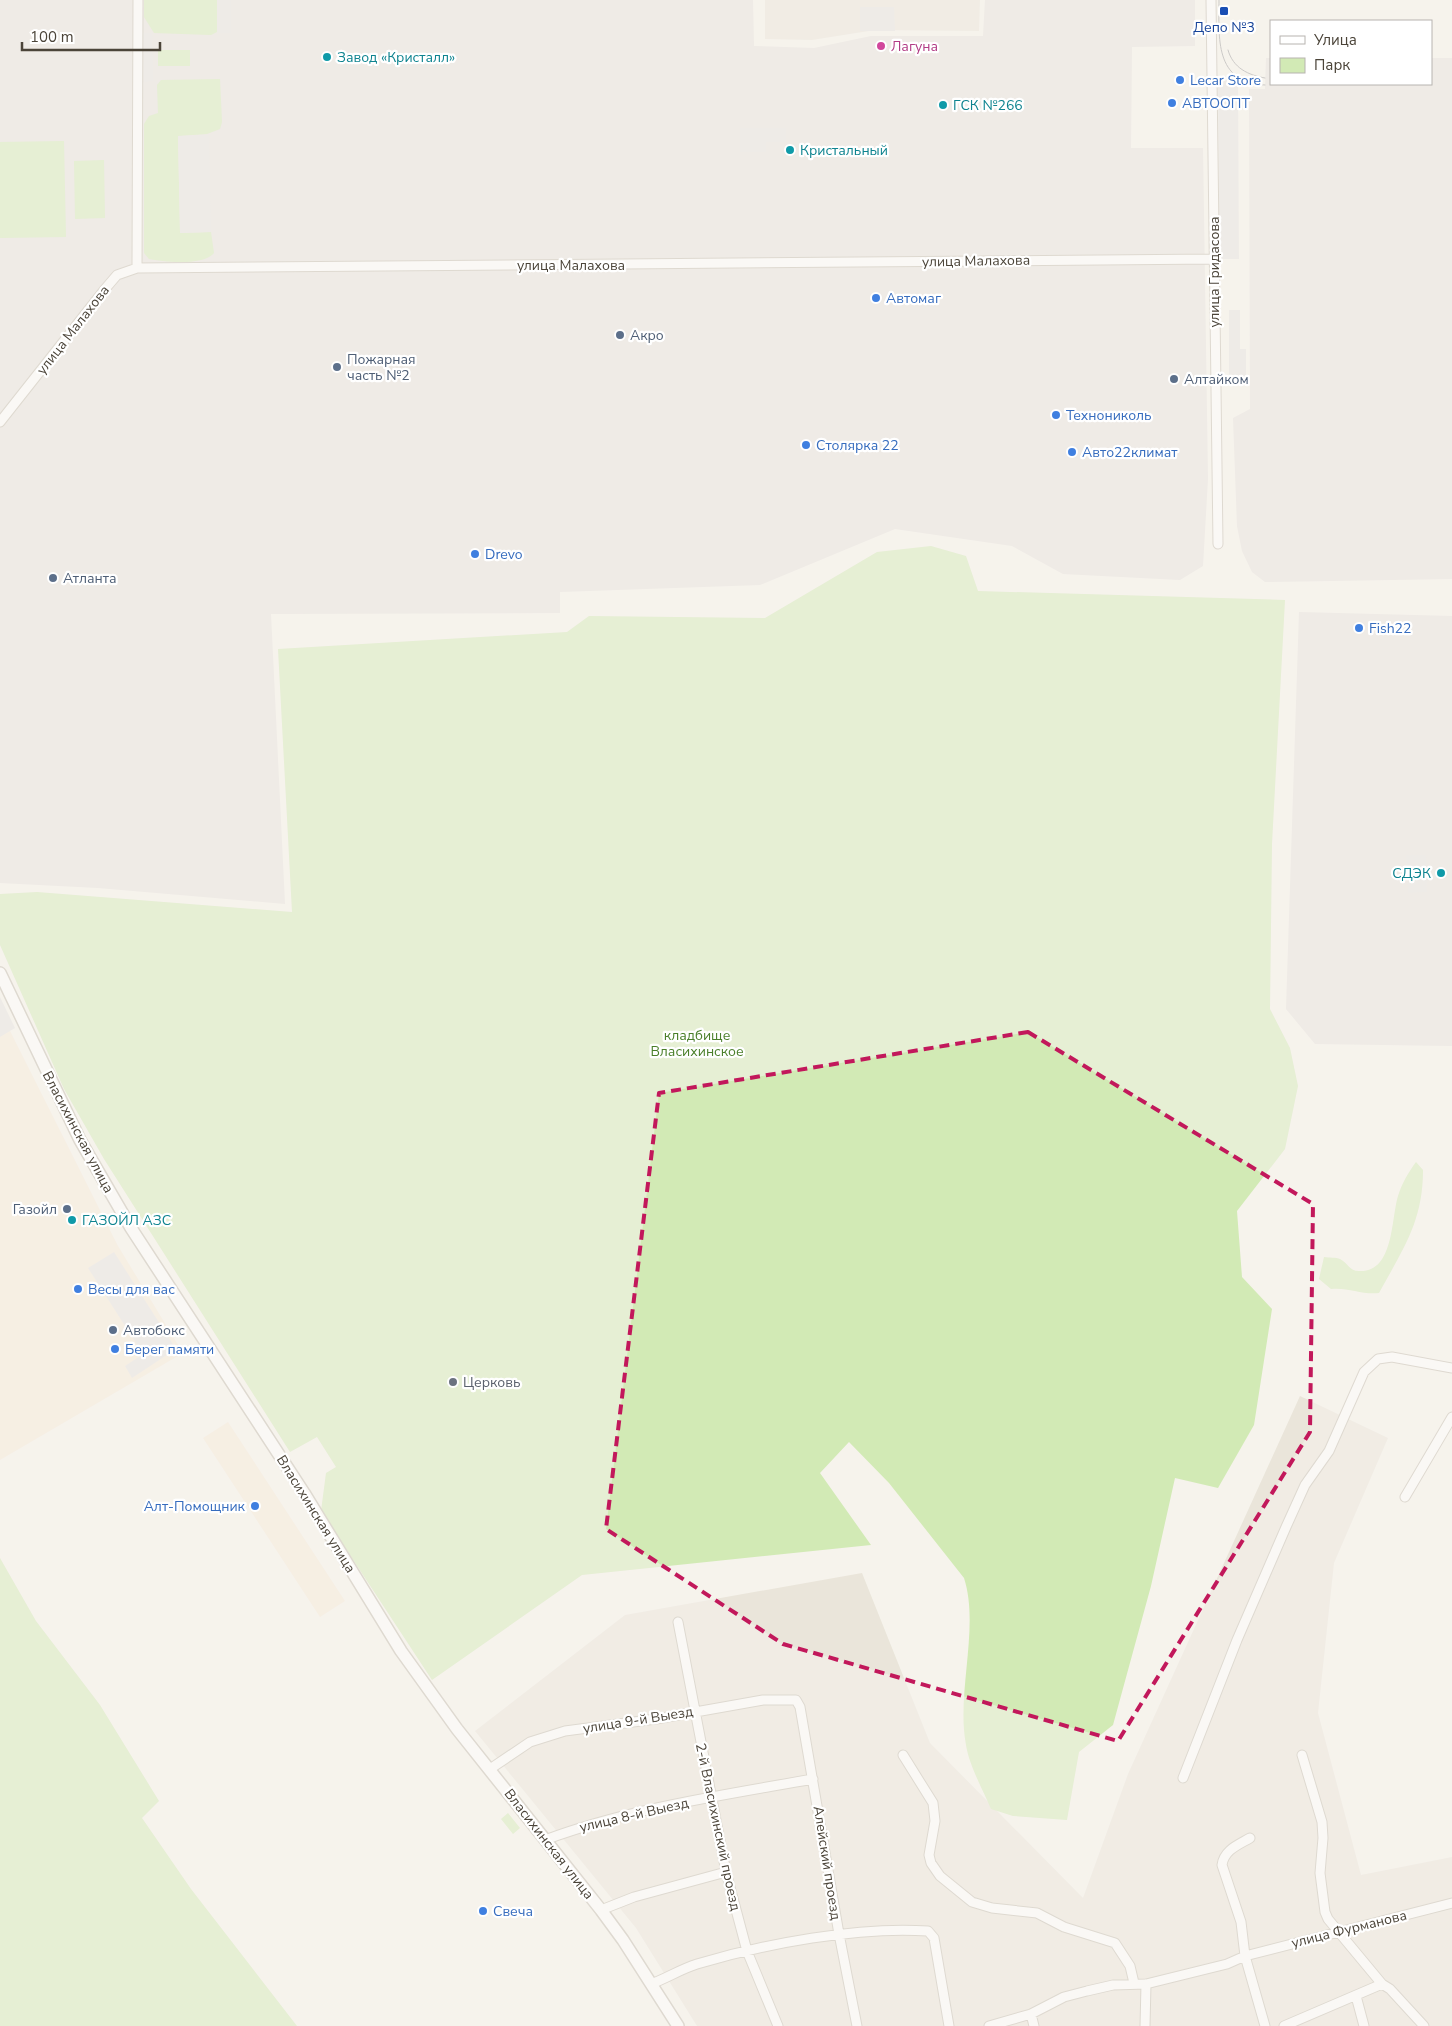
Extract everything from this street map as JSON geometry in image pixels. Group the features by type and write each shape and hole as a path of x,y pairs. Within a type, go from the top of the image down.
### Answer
{"street":[{"path":"137,268 138,0"},
{"name":"улица Гридасова","path":"1211,0 1218,544"},
{"name":"улица Малахова","path":"0,422 117,275 137,268 1214,259"},
{"name":"Власихинская улица","path":"0,973 80,1140 131,1228 304,1493 402,1651 439,1705 601,1910 678,2026"},
{"path":"1183,1778 1237,1640 1286,1527 1305,1485 1329,1451 1364,1372 1378,1358 1392,1356 1452,1368"},
{"path":"1405,1497 1452,1417"},
{"name":"2-й Власихинский проезд","path":"678,1622 693,1712 726,1872 748,1951 778,2026"},
{"name":"улица 9-й Выезд","path":"490,1770 530,1742 565,1731 764,1700 796,1700"},
{"name":"Алейский проезд","path":"796,1700 800,1708 838,1934 857,2026"},
{"path":"903,1755 933,1804 935,1821 929,1855 931,1864 940,1876 972,1902 992,1908 1037,1913 1064,1927 1115,1943 1127,1960 1134,1983"},
{"path":"1302,1755 1322,1822 1324,1838 1320,1873 1321,1894 1328,1919 1340,1931 1382,1984 1390,1989 1424,2026"},
{"name":"улица 8-й Выезд","path":"546,1840 585,1826 710,1798 813,1779"},
{"path":"1250,1838 1230,1850 1223,1857 1222,1865 1241,1922 1245,1956 1265,2026"},
{"path":"601,1910 634,1897 726,1872"},
{"name":"улица Фурманова","path":"989,2026 1031,2014 1064,1998 1087,1991 1134,1983 1146,1984 1226,1964 1245,1956 1452,1903"},
{"path":"651,1984 695,1965 748,1951 838,1934 928,1931 934,1938 950,2026"},
{"path":"1145,2026 1146,1984"},
{"path":"1284,2026 1382,1984"},
{"path":"1356,1996 1364,2026"},
{"path":"1031,2014 1034,2026"}],"highlighted area":[{"path":"1028,1032 1313,1204 1310,1432 1118,1741 783,1644 606,1529 659,1093"}],"shaded area":[{"path":"0,0 753,0 754,46 814,48 871,36 983,36 985,0 1195,0 1195,46 1132,47 1131,148 1203,148 1208,479 1203,566 1180,580 1063,574 1012,546 895,529 760,585 560,592 560,613 271,614 285,904 98,888 0,883"},
{"path":"217,0 231,0 231,33 217,33"},
{"path":"765,0 980,0 979,31 875,30 812,40 765,39"},
{"path":"860,7 894,7 895,31 860,31"},
{"path":"143,33 152,33 153,81 144,82"},
{"path":"1266,58 1270,58 1270,85 1432,85 1432,58 1452,58 1452,579 1265,582 1252,572 1242,551 1237,526 1233,418 1250,409 1249,89 1265,89"},
{"path":"1218,76 1230,76 1238,82 1239,259 1219,259"},
{"path":"740,128 786,128 786,142 766,142 766,152 740,152"},
{"path":"209,135 211,232 180,233 178,136"},
{"path":"1229,310 1240,310 1240,349 1246,349 1246,379 1229,379"},
{"path":"1299,612 1452,616 1452,1046 1315,1044 1286,1009"},
{"path":"1406,855 1426,855 1427,892 1408,893"},
{"path":"0,997 15,1028 0,1037"},
{"path":"0,1011 118,1246 183,1353 0,1460"},
{"path":"114,1252 176,1349 132,1378 125,1366 143,1354 88,1268"},
{"path":"1300,1396 1388,1438 1334,1563 1318,1713 1361,1875 1452,1857 1452,2026 697,2026 636,1928 475,1731 625,1615 862,1573 930,1743 1083,1898 1128,1774"},
{"path":"228,1422 345,1601 320,1617 203,1438"}],"green space":[{"path":"144,0 217,0 217,32 211,35 154,33 144,17"},
{"path":"158,50 190,50 190,66 158,66"},
{"path":"220,79 222,122 220,129 207,134 178,136 180,233 211,232 214,253 202,260 183,262 149,259 144,253 144,124 149,116 158,113 157,85 161,80"},
{"path":"64,141 66,237 0,238 0,142"},
{"path":"104,160 105,218 75,219 74,161"},
{"name":"кладбище Власихинское","path":"931,546 966,556 978,591 1285,600 1272,844 1270,1009 1290,1048 1298,1086 1285,1149 1237,1211 1242,1277 1272,1309 1254,1425 1218,1488 1175,1478 1151,1586 1113,1725 1079,1752 1067,1820 1013,1816 991,1809 973,1769 966,1745 964,1704 970,1618 964,1578 889,1483 849,1442 820,1473 871,1545 582,1575 432,1680 321,1511 326,1473 336,1467 317,1437 290,1452 104,1159 64,1089 0,945 0,894 37,892 292,912 278,649 567,632 589,616 765,618 877,552"},
{"path":"1416,1162 1423,1170 1420,1205 1410,1235 1379,1293 1331,1289 1319,1279 1324,1257 1340,1259 1356,1271 1370,1269 1379,1263 1389,1243 1400,1191 1405,1178"},
{"path":"0,1558 36,1621 100,1705 159,1801 142,1818 191,1889 297,2026 0,2026"},
{"path":"508,1813 520,1828 513,1834 501,1819"}],"tram line":[{"path":"1219,0 1220,43 1228,67 1236,76 1248,82 1265,85"},
{"path":"1228,50 1234,62 1242,70 1265,78"}],"place":[{"name":"Депо №3","path":"1224,11"},
{"name":"Лагуна","path":"881,46"},
{"name":"Завод «Кристалл»","path":"327,57"},
{"name":"Lecar Store","path":"1180,80"},
{"name":"АВТООПТ","path":"1172,103"},
{"name":"ГСК №266","path":"943,105"},
{"name":"Кристальный","path":"790,150"},
{"name":"Автомаг","path":"876,298"},
{"name":"Акро","path":"620,335"},
{"name":"Пожарная часть №2","path":"337,367"},
{"name":"Алтайком","path":"1174,379"},
{"name":"Технониколь","path":"1056,415"},
{"name":"Столярка 22","path":"806,445"},
{"name":"Авто22климат","path":"1072,452"},
{"name":"Drevo","path":"475,554"},
{"name":"Атланта","path":"53,578"},
{"name":"Fish22","path":"1359,628"},
{"name":"СДЭК","path":"1441,873"},
{"name":"Газойл","path":"67,1209"},
{"name":"ГАЗОЙЛ АЗС","path":"72,1220"},
{"name":"Весы для вас","path":"78,1289"},
{"name":"Автобокс","path":"113,1330"},
{"name":"Берег памяти","path":"115,1349"},
{"name":"Церковь","path":"453,1382"},
{"name":"Алт-Помощник","path":"255,1506"},
{"name":"Свеча","path":"483,1911"}]}
